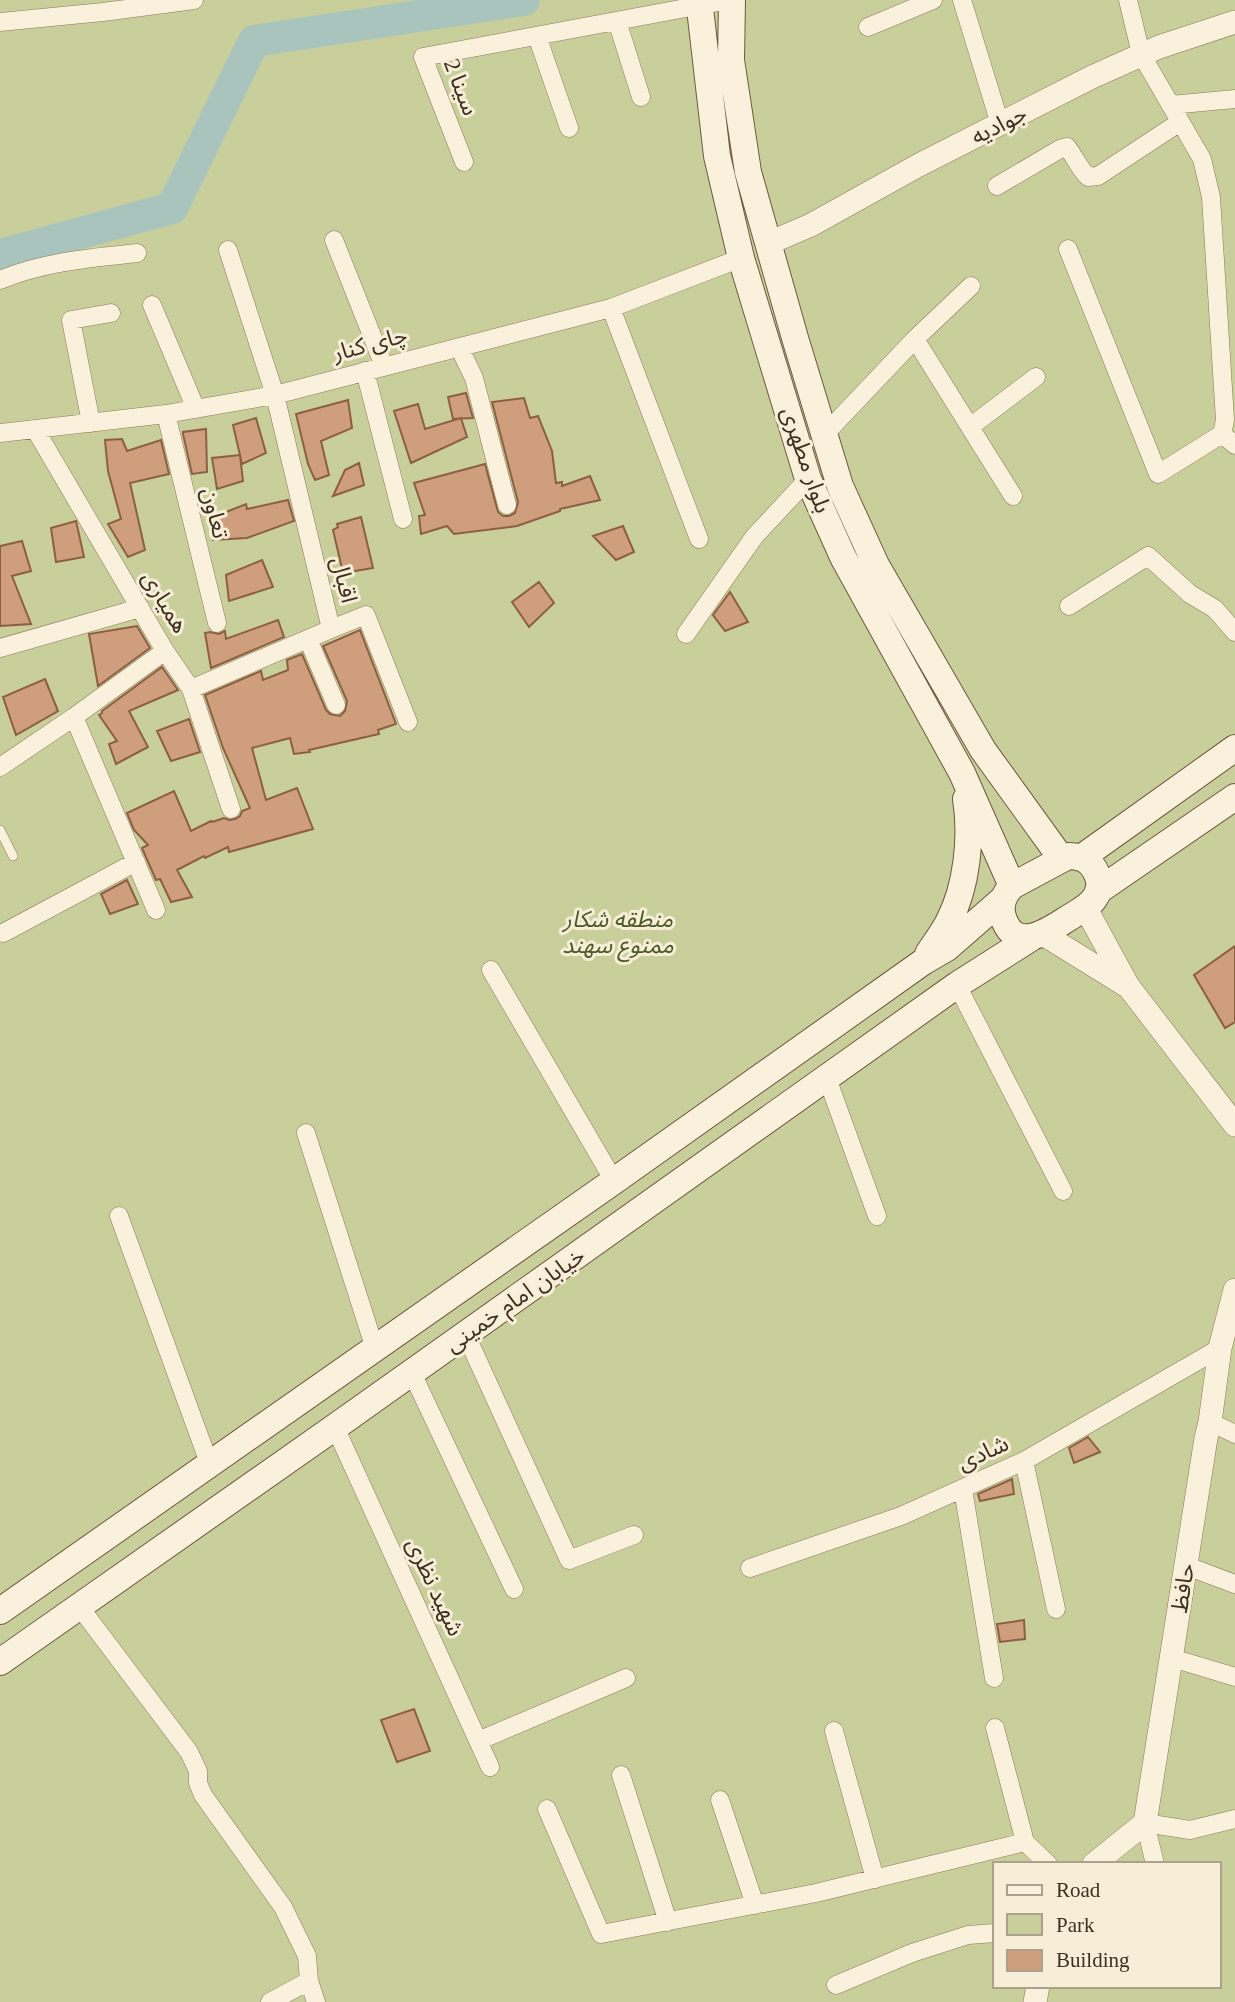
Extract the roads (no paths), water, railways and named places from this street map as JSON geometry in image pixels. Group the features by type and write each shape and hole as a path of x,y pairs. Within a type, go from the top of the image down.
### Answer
{"main road":[{"name":"بلوار مطهری","path":"731,0 731,60 748,172 840,486 876,565 983,750 1071,858 1091,864 1097,872 1099,881 1092,900"},
{"name":"بلوار مطهری","path":"699,3 717,156 741,258 808,479 843,557 962,773 1008,893 1001,909 1002,918 1013,933 1022,937 1037,936"},
{"path":"741,258 769,243"},
{"path":"1071,858 1235,747"},
{"path":"923,962 950,920 966,872 970,822 962,773"},
{"path":"1092,900 1235,797"},
{"name":"خیابان امام خمینی","path":"0,1611 923,962 947,948 1008,893 1071,858"},
{"name":"خیابان امام خمینی","path":"0,1662 466,1335 957,985 1092,900"}],"street":[{"path":"0,22 103,6 194,0"},
{"name":"سینا 2","path":"464,162 423,57 699,3 731,0"},
{"path":"868,27 933,0"},
{"path":"962,0 1000,124"},
{"path":"1069,249 1158,474 1229,440 1225,420 1211,197 1202,159 1142,54 1128,0"},
{"path":"617,21 641,97"},
{"name":"جوادیه","path":"769,243 811,225 919,165 1142,54 1208,29 1235,22"},
{"path":"537,36 569,128"},
{"path":"1171,105 1235,99"},
{"path":"997,186 1067,147 1082,172 1088,177 1098,176 1181,121"},
{"path":"334,240 384,366"},
{"name":"اقبال","path":"191,689 331,629 275,394 228,250"},
{"path":"0,279 74,260 136,253"},
{"name":"چای کنار","path":"2,427 35,429 166,414 275,394 611,308 741,258"},
{"path":"824,435 915,339 971,286"},
{"path":"152,305 195,409"},
{"path":"611,308 699,539"},
{"path":"91,423 71,320 111,313"},
{"path":"915,339 1013,496"},
{"path":"459,346 474,378 507,505"},
{"path":"365,371 403,519"},
{"path":"970,427 1036,377"},
{"name":"تعاون","path":"166,414 217,623"},
{"name":"همیاری","path":"35,429 165,651 191,689 231,810"},
{"path":"685,634 754,537 808,479"},
{"path":"1069,606 1148,556 1190,594 1214,609 1235,632"},
{"path":"0,648 140,608"},
{"path":"331,629 366,615 408,722"},
{"path":"308,639 336,705"},
{"path":"0,767 165,651"},
{"path":"74,717 156,910"},
{"path":"3,933 136,862"},
{"path":"1092,900 1128,986 1235,1125"},
{"path":"1037,936 1128,986"},
{"path":"491,971 614,1181"},
{"path":"957,985 1063,1191"},
{"path":"827,1078 877,1216"},
{"path":"306,1133 375,1349"},
{"path":"119,1216 209,1463"},
{"name":"حافظ","path":"1145,1824 1220,1348 1235,1290"},
{"path":"466,1335 569,1560 634,1535"},
{"name":"شادی","path":"750,1568 901,1516 1024,1461 1220,1348"},
{"path":"412,1373 514,1589"},
{"path":"1210,1422 1235,1434"},
{"name":"شهید نظری","path":"335,1427 491,1767"},
{"path":"1024,1461 1056,1609"},
{"path":"963,1489 995,1678"},
{"path":"1187,1566 1235,1584"},
{"path":"79,1606 189,1752 198,1771 198,1783 203,1795 283,1907 307,1956 309,1981 316,2002"},
{"path":"1172,1658 1235,1677"},
{"path":"478,1741 626,1678"},
{"path":"995,1728 1025,1842 1046,1862"},
{"path":"834,1731 875,1879"},
{"path":"621,1775 668,1922"},
{"path":"720,1800 755,1905"},
{"path":"547,1808 600,1934 816,1894 1025,1842"},
{"path":"1097,1862 1145,1824 1190,1830 1235,1819"},
{"path":"1145,1824 1154,1862"},
{"path":"836,1985 968,1935 993,1933"},
{"path":"270,2002 309,1981"}],"lane":[{"path":"0,830 12,856"}],"waterway":[{"path":"0,255 172,208 254,41 524,0"}],"park label":[{"name":"منطقه شکار ممنوع سهند","path":"618,932"}]}
